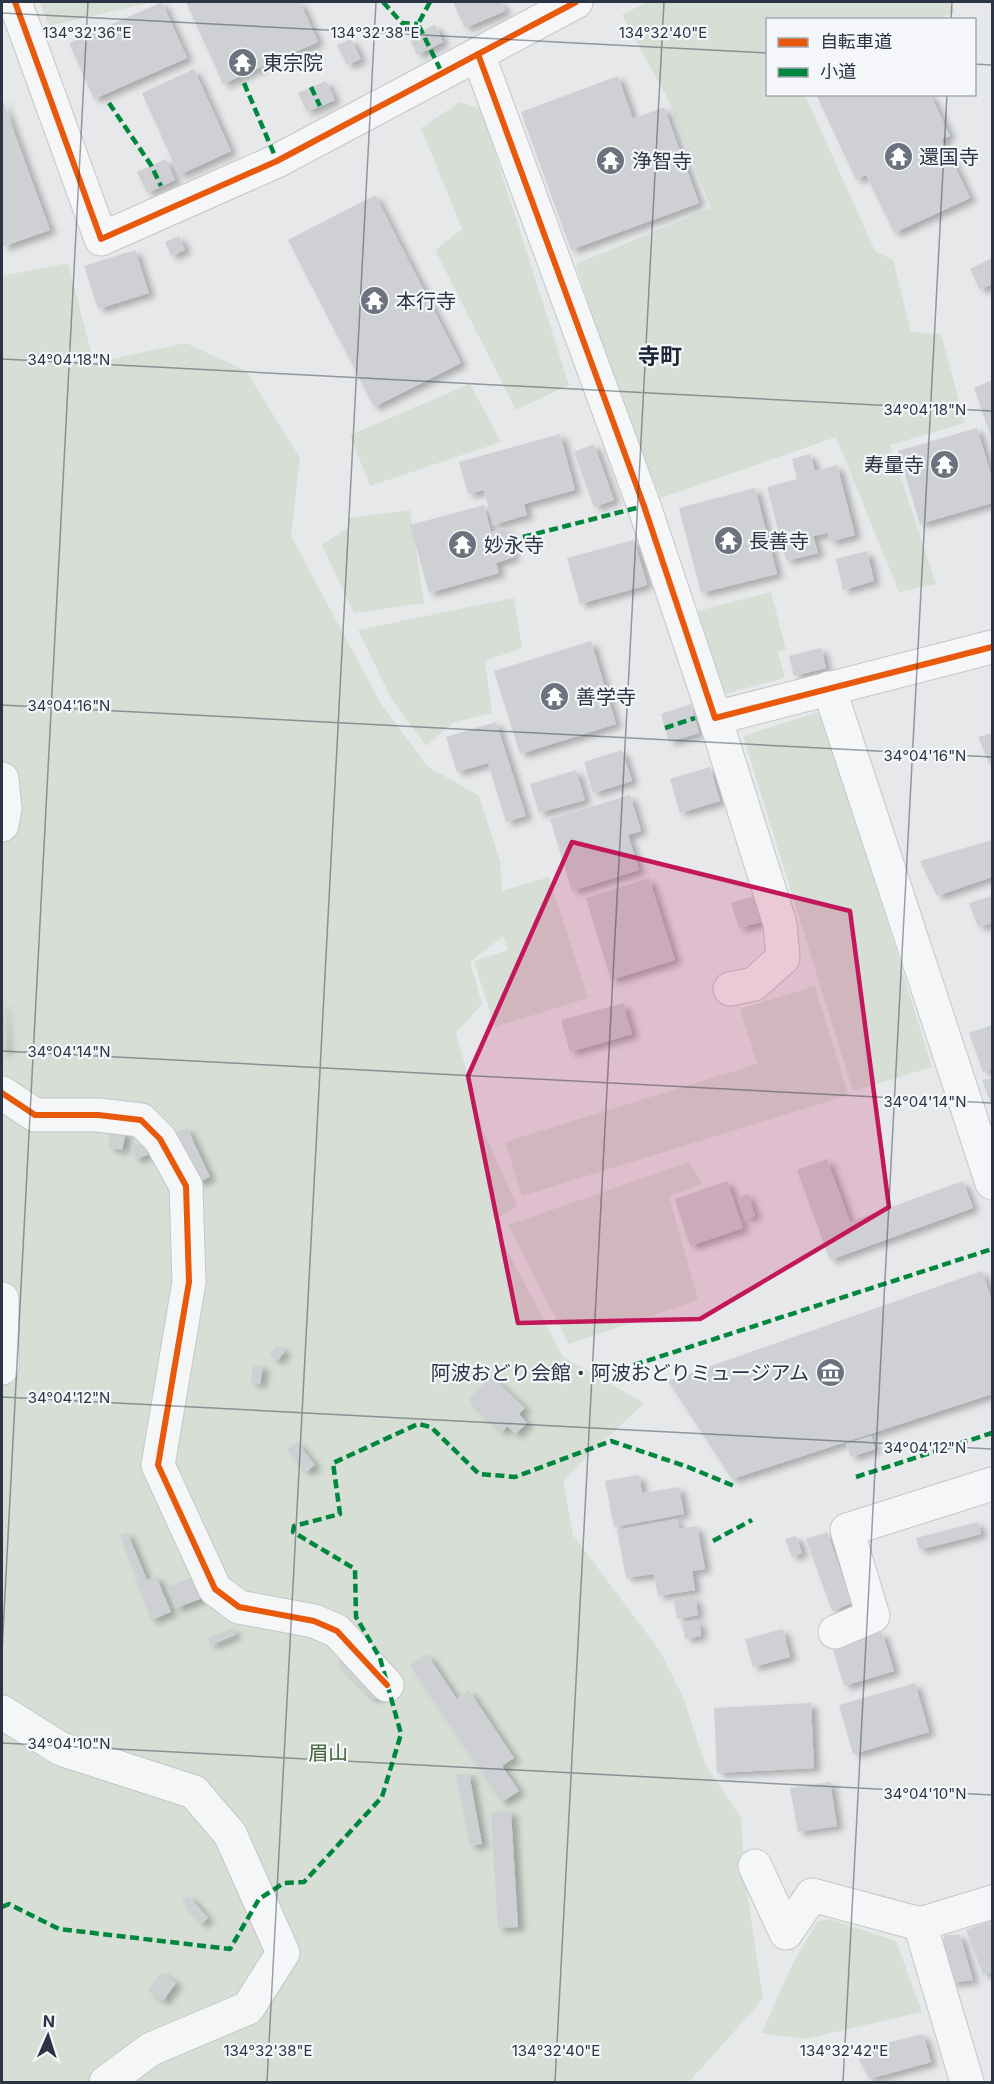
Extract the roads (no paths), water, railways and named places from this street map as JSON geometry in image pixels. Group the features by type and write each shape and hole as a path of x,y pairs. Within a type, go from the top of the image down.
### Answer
{"street":[{"path":"15,2 101,239 278,161 576,2"},
{"path":"478,54 644,506 715,718 780,924 783,958 754,984 730,989"},
{"path":"715,718 993,647"},
{"path":"829,688 993,1184"},
{"path":"2,779 4,808 2,825"},
{"path":"2,1094 35,1115 98,1115 141,1120 160,1139 186,1186 189,1282 158,1465 214,1589 239,1607 314,1621 337,1631 387,1685"},
{"path":"2,1299 2,1368"},
{"path":"835,1632 873,1616 847,1530 993,1484"},
{"path":"2,1712 60,1749 194,1792 230,1834 282,1953 248,2008 151,2049 106,2082"},
{"path":"755,1866 786,1933 812,1895 920,1924 993,1902"},
{"path":"920,1924 967,2082"}],"place":[{"name":"東宗院","path":"242,63"},
{"name":"還国寺","path":"898,157"},
{"name":"浄智寺","path":"611,161"},
{"name":"本行寺","path":"375,301"},
{"name":"寿量寺","path":"945,465"},
{"name":"長善寺","path":"728,541"},
{"name":"妙永寺","path":"463,545"},
{"name":"善学寺","path":"555,697"},
{"name":"阿波おどり会館・阿波おどりミュージアム","path":"830,1373"}],"district":[{"name":"寺町","path":"660,356"}],"park label":[{"name":"眉山","path":"328,1753"}]}
